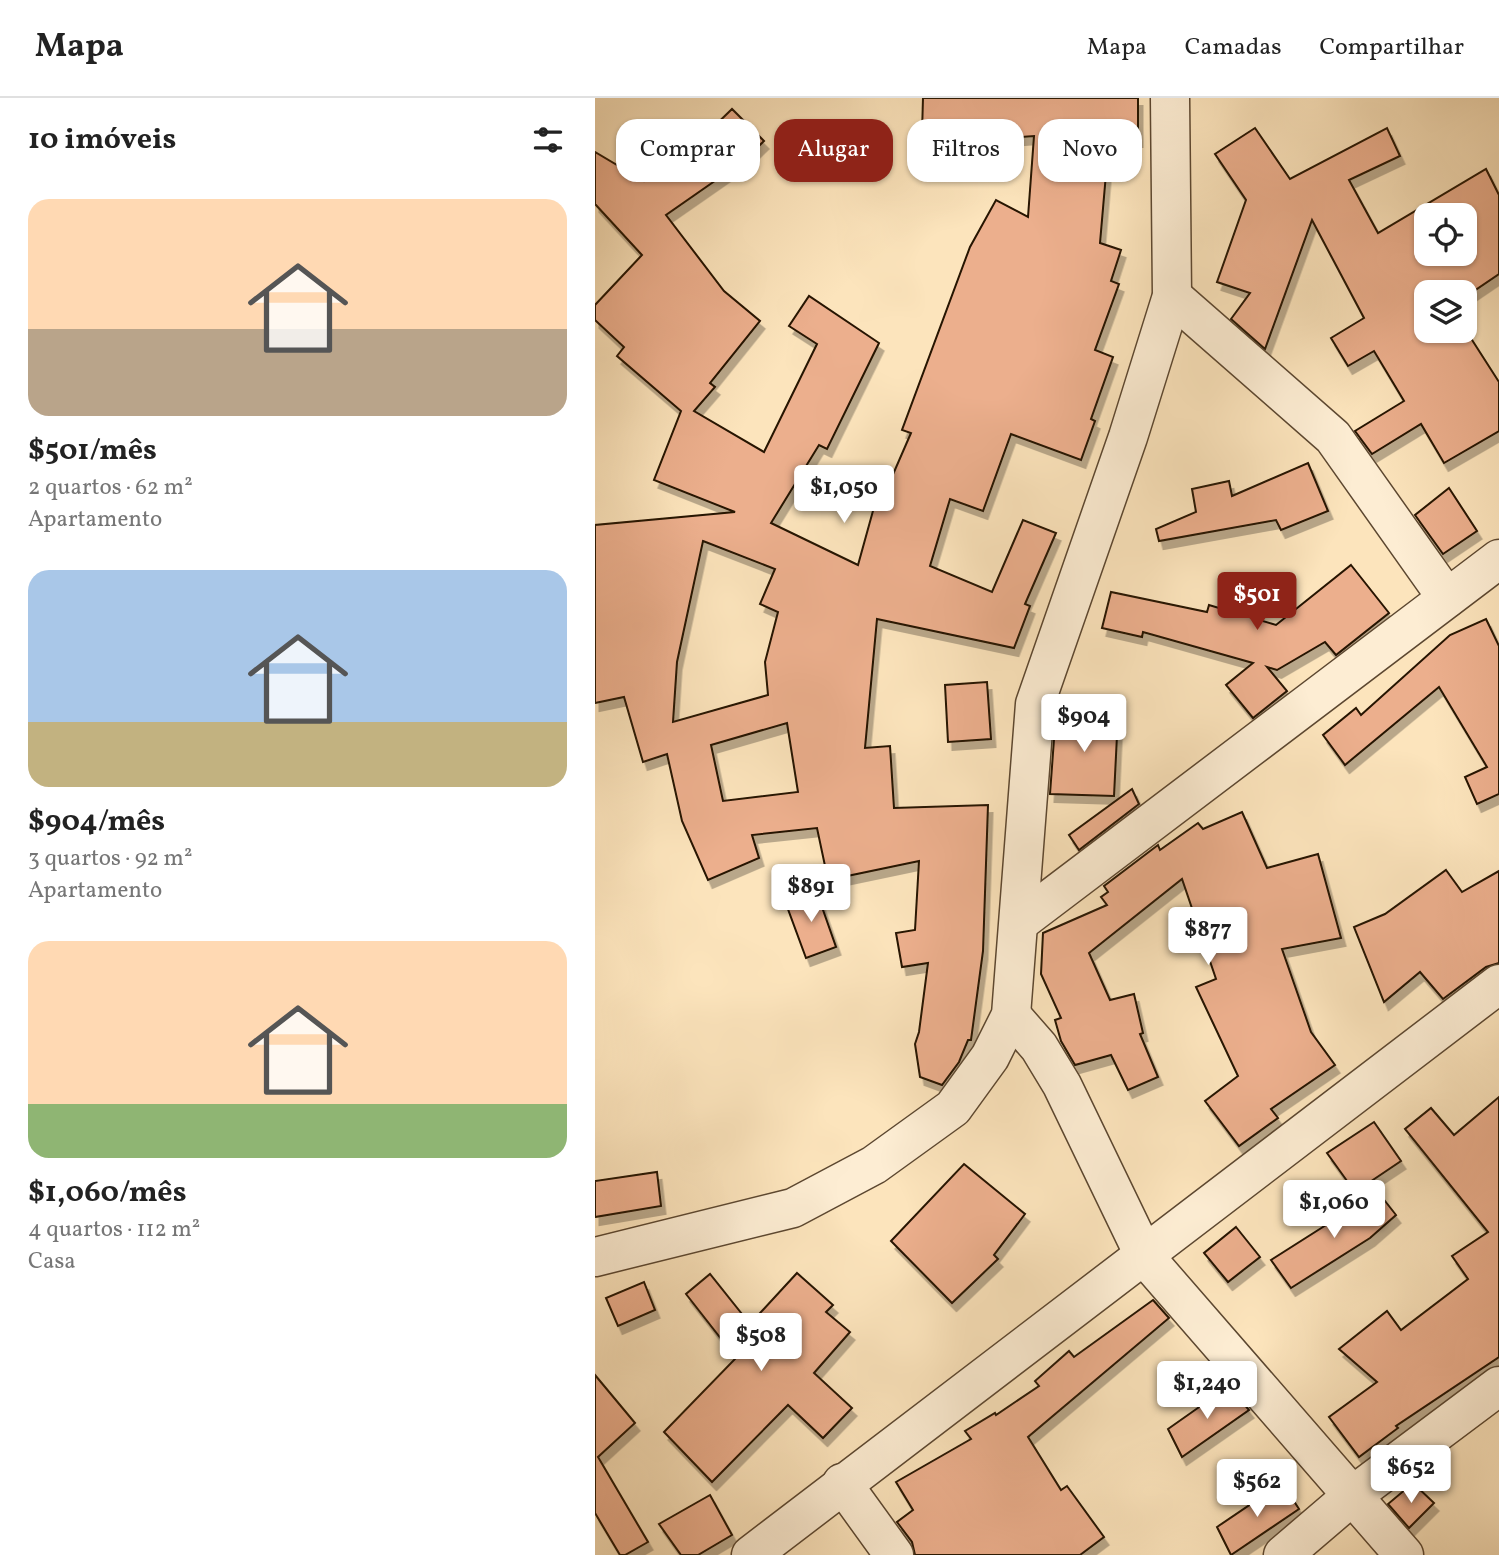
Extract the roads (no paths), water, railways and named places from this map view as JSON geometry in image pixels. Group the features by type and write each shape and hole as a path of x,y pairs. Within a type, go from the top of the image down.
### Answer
{"street":[{"path":"595,1257 793,1208 874,1165 953,1108 990,1057 1011,1015 1021,921 1035,704 1128,437 1172,296 1170,98"},
{"path":"1172,296 1333,437 1447,598"},
{"path":"1021,921 1499,559"},
{"path":"751,1555 1499,984"},
{"path":"1011,1015 1039,1047 1062,1085 1145,1256 1404,1555"},
{"path":"1283,1555 1352,1496 1499,1385"},
{"path":"842,1483 894,1555"}]}
